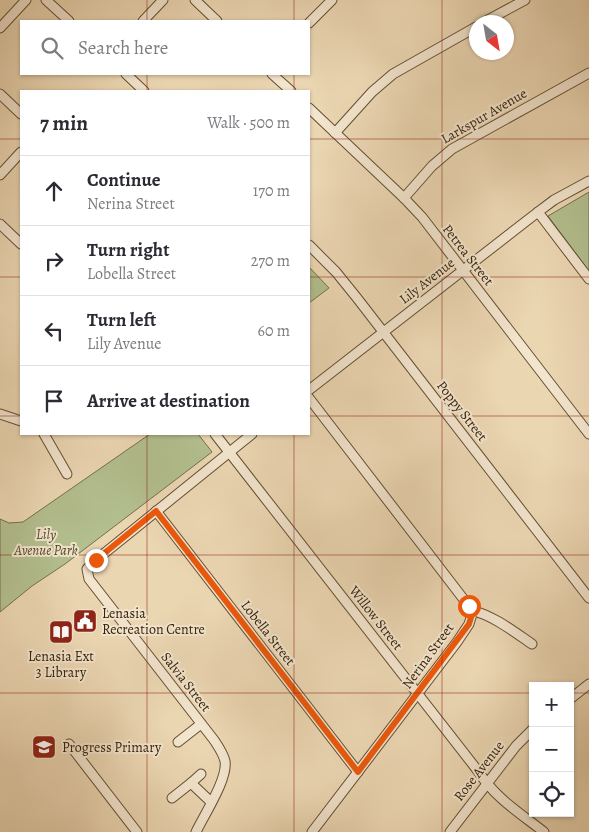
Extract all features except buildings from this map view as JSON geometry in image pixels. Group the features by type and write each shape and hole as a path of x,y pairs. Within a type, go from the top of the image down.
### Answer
{"street":[{"path":"0,28 26,0"},
{"path":"46,0 68,20"},
{"path":"144,20 163,0"},
{"path":"195,0 216,20"},
{"path":"310,22 332,0"},
{"path":"497,15 525,0"},
{"path":"335,132 372,92 393,74 469,31"},
{"name":"Larkspur Avenue","path":"404,198 432,166 452,149 589,73"},
{"path":"127,75 143,90"},
{"path":"273,75 290,90"},
{"path":"0,94 20,113"},
{"name":"Petrea Street","path":"310,109 422,217 589,434"},
{"path":"0,175 20,153"},
{"name":"Lily Avenue","path":"310,389 554,200 589,181"},
{"path":"538,212 589,279"},
{"path":"0,224 20,243"},
{"name":"Poppy Street","path":"310,246 336,272 589,598"},
{"path":"310,399 471,610 492,618 532,644"},
{"path":"0,414 20,421"},
{"path":"45,435 67,474"},
{"name":"Willow Street","path":"216,435 478,770 486,784 496,795 544,832"},
{"path":"156,511 251,435"},
{"name":"Salvia Street","path":"156,511 87,569 89,579 220,749 225,763 223,778 196,832"},
{"name":"Lobella Street","path":"156,511 358,772"},
{"name":"Nerina Street","path":"312,832 469,624 471,610"},
{"path":"574,695 589,684"},
{"path":"178,742 202,724"},
{"name":"Rose Avenue","path":"450,832 516,746 529,733"},
{"path":"69,744 137,832"},
{"path":"172,798 201,774"},
{"path":"192,783 211,802"}],"green space":[{"path":"589,192 589,271 548,216"},
{"path":"310,268 329,288 310,302"},
{"name":"Lily Avenue Park","path":"149,435 199,435 212,452 0,612 0,519 9,523 23,522"}],"place":[{"name":"Lenasia Recreation Centre","path":"85,621"},
{"name":"Lenasia Ext 3 Library","path":"61,632"},
{"name":"Progress Primary","path":"44,747"}],"route":[{"path":"96,560 156,511 358,772 457,642 471,618 472,614 469,606"}]}
